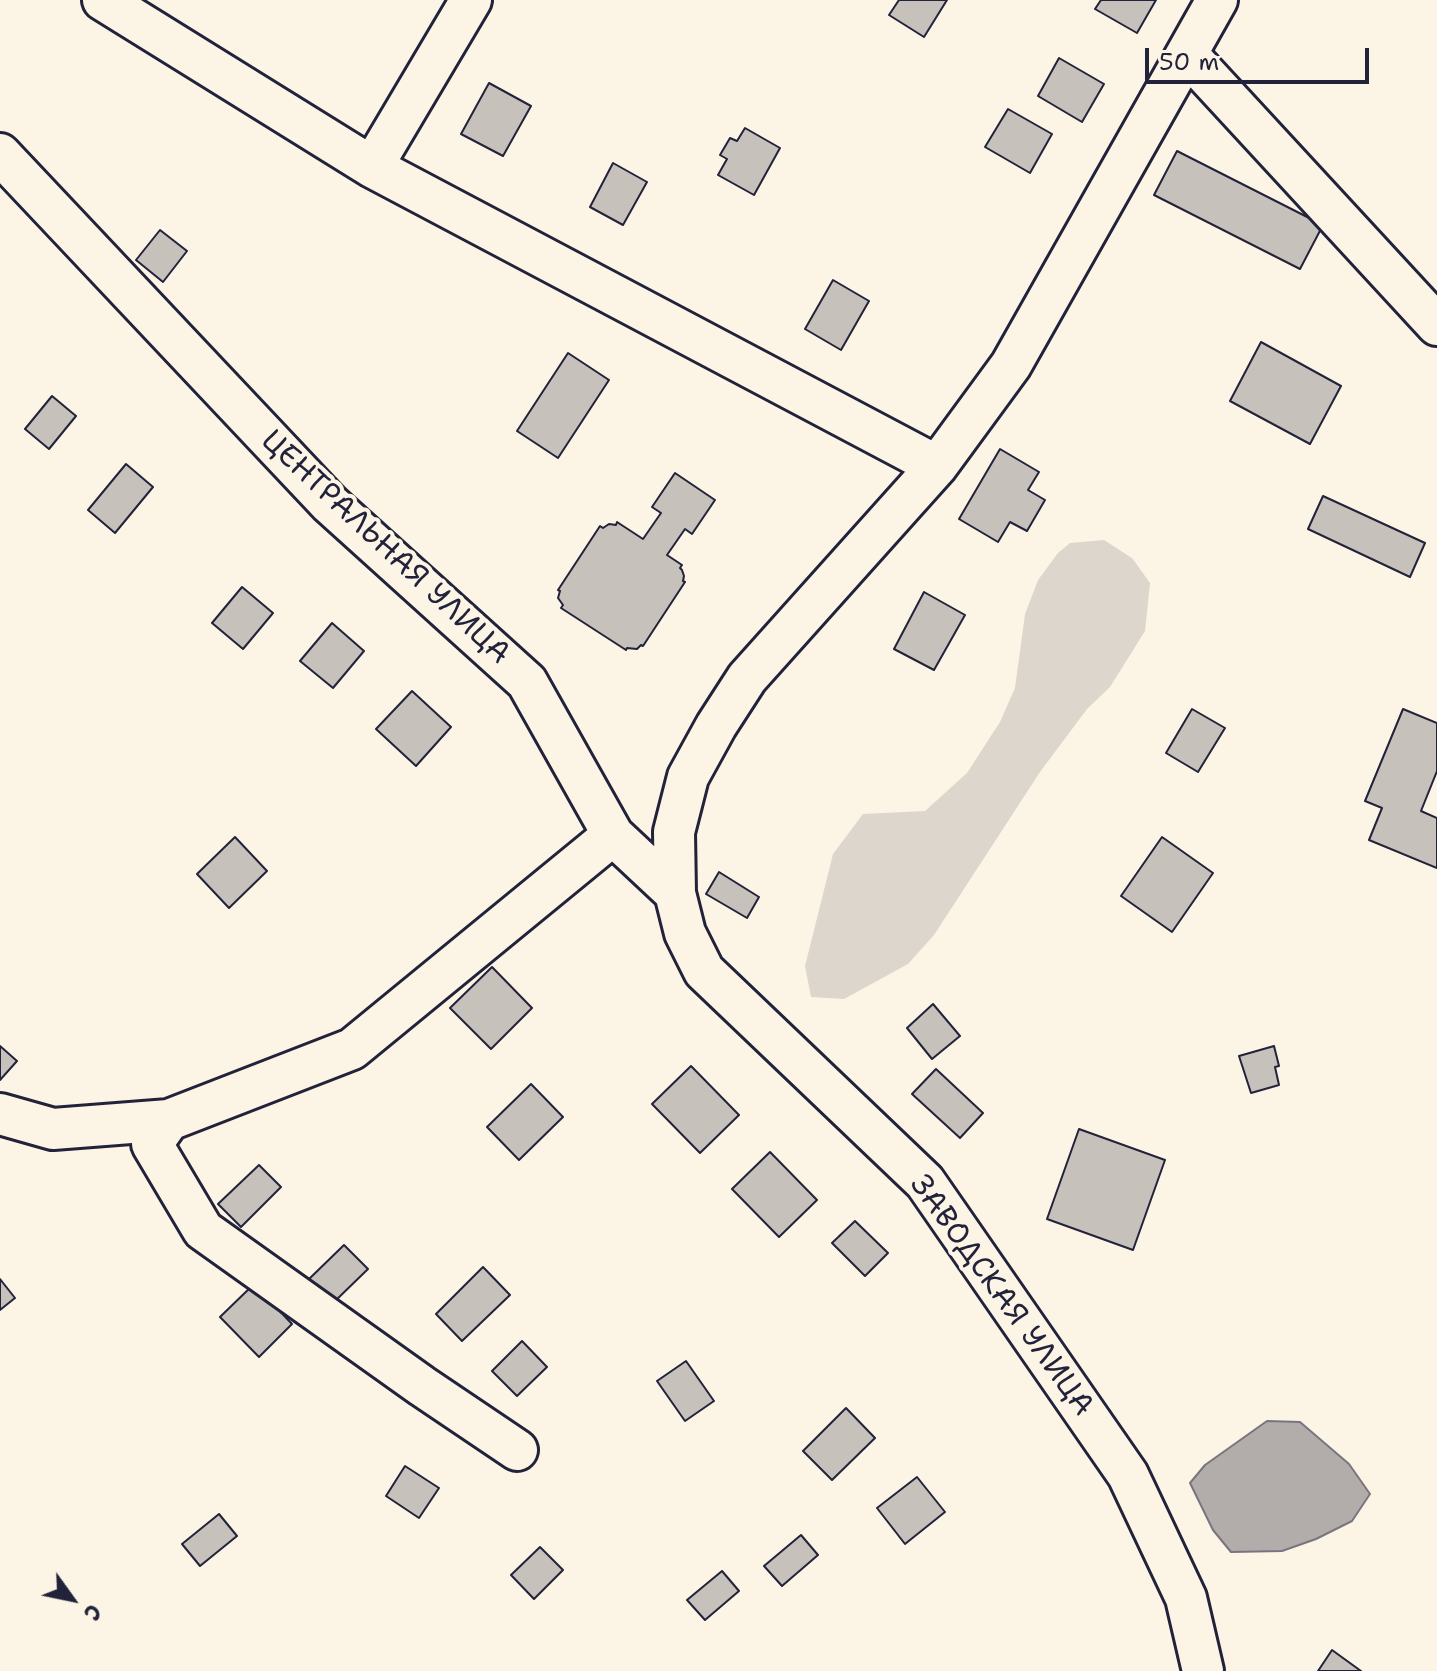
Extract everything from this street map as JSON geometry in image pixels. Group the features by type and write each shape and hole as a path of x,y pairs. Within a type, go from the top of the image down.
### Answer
{"street":[{"path":"103,0 372,167 937,466"},
{"path":"372,167 471,0"},
{"name":"ЗАВОДСКАЯ УЛИЦА","path":"1203,1671 1186,1598 1128,1475 925,1182 704,971 685,933 675,893 674,832 688,777 747,678 937,466 1011,365 1217,0"},
{"path":"1187,54 1437,325"},
{"name":"ЦЕНТРАЛЬНАЯ УЛИЦА","path":"0,154 330,504 527,682 613,835 675,893"},
{"path":"0,1114 53,1129 169,1120 352,1049 613,835"},
{"path":"169,1120 152,1144 203,1230 517,1450"}],"shaded area":[{"path":"1104,540 1132,558 1150,583 1145,631 1110,687 1087,709 1040,772 934,935 908,964 844,999 811,997 805,966 833,854 863,814 925,811 967,773 1000,722 1015,688 1025,614 1038,580 1058,553 1070,543"},
{"path":"1267,1421 1300,1422 1349,1464 1370,1494 1352,1521 1316,1539 1282,1551 1231,1552 1213,1530 1190,1483 1205,1465"}],"building":[{"path":"899,0 947,0 924,37 889,15"},
{"path":"1101,0 1156,0 1137,33 1095,9"},
{"path":"1059,58 1104,84 1082,122 1038,96"},
{"path":"489,83 531,106 503,156 461,134"},
{"path":"1008,109 1052,134 1030,173 985,147"},
{"path":"745,128 780,148 754,195 718,175 727,159 720,155 730,138 737,141"},
{"path":"1177,151 1323,225 1300,269 1154,195"},
{"path":"613,163 647,182 623,225 590,207"},
{"path":"160,230 187,251 163,282 136,260"},
{"path":"833,280 869,301 841,350 805,329"},
{"path":"1261,342 1341,386 1310,444 1230,401"},
{"path":"568,353 609,380 558,458 517,431"},
{"path":"52,396 76,416 49,449 25,429"},
{"path":"1000,449 1039,472 1028,490 1045,500 1027,531 1010,522 998,542 959,519"},
{"path":"126,464 153,487 115,533 88,510"},
{"path":"675,473 715,500 692,534 685,529 667,555 682,565 680,568 685,582 643,646 626,650 561,608 563,605 558,598 558,590 600,526 616,525 617,522 643,539 661,513 652,507"},
{"path":"1323,496 1425,543 1410,577 1308,529"},
{"path":"242,587 273,613 243,649 212,623"},
{"path":"924,592 965,615 934,670 894,649"},
{"path":"332,623 364,651 333,688 300,661"},
{"path":"412,691 451,727 416,766 376,729"},
{"path":"1192,709 1225,728 1198,772 1166,753"},
{"path":"1403,709 1437,723 1437,771 1421,811 1437,818 1437,868 1369,840 1382,808 1365,801"},
{"path":"235,837 267,871 229,908 197,874"},
{"path":"1162,837 1213,873 1172,932 1121,896"},
{"path":"719,872 759,897 747,918 706,894"},
{"path":"492,967 532,1008 491,1049 450,1008"},
{"path":"933,1004 960,1036 932,1059 907,1028"},
{"path":"0,1046 17,1061 0,1080"},
{"path":"1274,1046 1279,1066 1275,1067 1279,1085 1251,1093 1239,1056"},
{"path":"691,1066 739,1115 700,1153 652,1104"},
{"path":"936,1069 983,1113 960,1138 912,1094"},
{"path":"531,1084 563,1117 519,1160 487,1127"},
{"path":"1079,1129 1165,1160 1133,1250 1047,1219"},
{"path":"770,1152 817,1200 779,1237 732,1189"},
{"path":"259,1165 281,1187 241,1227 218,1204"},
{"path":"855,1221 888,1253 865,1276 832,1243"},
{"path":"344,1245 368,1269 332,1304 308,1280"},
{"path":"483,1267 510,1295 462,1341 436,1314"},
{"path":"0,1279 15,1298 0,1310"},
{"path":"254,1284 292,1324 259,1357 220,1317"},
{"path":"522,1341 547,1367 517,1396 492,1371"},
{"path":"686,1361 714,1401 685,1421 657,1381"},
{"path":"846,1408 875,1438 832,1480 803,1451"},
{"path":"405,1466 439,1488 419,1518 386,1496"},
{"path":"917,1477 945,1512 905,1544 877,1508"},
{"path":"219,1514 237,1536 200,1566 182,1544"},
{"path":"801,1535 818,1555 782,1586 764,1566"},
{"path":"540,1547 563,1570 534,1599 511,1575"},
{"path":"722,1571 739,1591 705,1620 687,1600"},
{"path":"1332,1650 1361,1671 1318,1671"}]}
